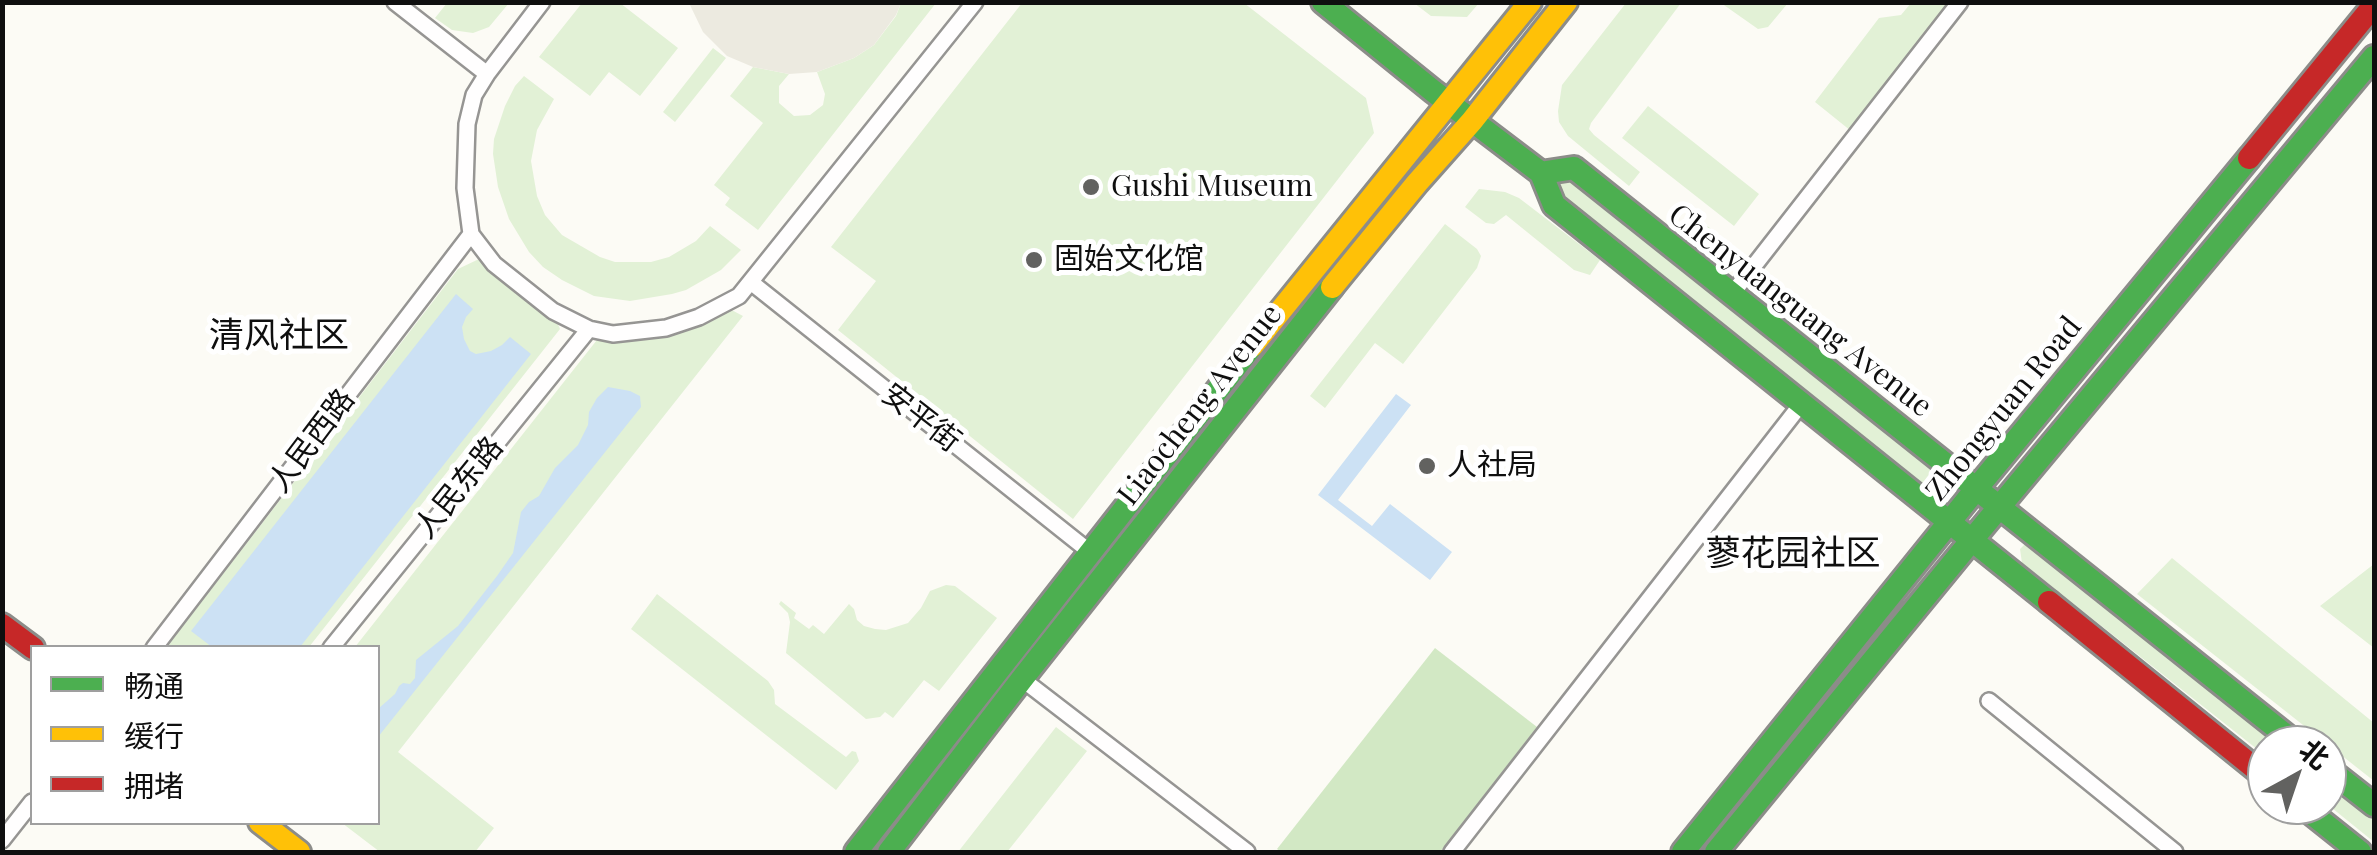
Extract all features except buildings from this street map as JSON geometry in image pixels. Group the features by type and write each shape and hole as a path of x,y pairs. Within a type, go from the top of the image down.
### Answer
{"main road":[{"path":"1323,2 1541,173 1554,205 2247,762"},
{"name":"Liaocheng Avenue","path":"856,852 1264,331 1530,2"},
{"name":"Liaocheng Avenue","path":"889,852 1286,344 1566,2"},
{"name":"Zhongyuan Road","path":"1682,852 2374,5"},
{"name":"Zhongyuan Road","path":"1716,852 2374,57"},
{"name":"Chenyuanguang Avenue","path":"1541,173 1574,168 2273,725"},
{"path":"2,625 30,646"},
{"path":"2347,784 2374,805"},
{"path":"264,825 299,852"},
{"path":"2326,825 2360,852"}],"street":[{"path":"395,2 487,74"},
{"path":"542,2 474,95 467,124 466,188 471,234 494,264 553,311 589,329 612,334 666,328 724,306 739,296 976,2"},
{"path":"1732,294 1960,2"},
{"name":"人民西路","path":"156,645 471,234"},
{"name":"安平街","path":"752,283 1090,552"},
{"name":"人民东路","path":"333,645 589,329"},
{"path":"1452,852 1802,403"},
{"path":"1022,678 1247,852"},
{"path":"1989,700 2176,852"},
{"path":"2,840 30,805"}],"green space":[{"path":"447,2 509,3 489,27 473,33 452,30 435,18"},
{"path":"582,3 620,3 678,48 640,96 609,72 590,96 539,57"},
{"path":"901,3 936,3 758,230 725,205 730,198 714,185 763,123 730,96 753,67 789,74 779,86 779,103 794,116 810,115 823,105 825,94 817,72 854,58 874,45"},
{"path":"1022,3 1244,3 1366,98 1374,133 1073,519 838,330 876,281 831,247"},
{"path":"1414,3 1479,3 1467,17 1431,16"},
{"path":"1626,3 1681,3 1589,129 1640,172 1629,186 1568,136 1559,122 1558,111 1562,85"},
{"path":"1721,3 1788,3 1768,27 1758,29"},
{"path":"1911,3 1953,3 1851,131 1815,102 1879,18 1901,15"},
{"path":"713,48 726,58 675,122 663,112"},
{"path":"524,76 554,99 537,130 531,161 537,196 545,215 562,235 615,262 651,262 669,257 696,241 710,226 741,250 721,270 686,290 630,301 594,296 543,267 509,219 498,187 493,154 505,106"},
{"path":"1648,106 1759,194 1734,226 1622,138"},
{"path":"1566,179 1575,181 1933,470 1942,479 1937,495 1929,495 1561,200 1557,184"},
{"path":"1479,189 1519,198 1600,260 1590,275 1574,270 1506,215 1494,224 1486,223 1465,207"},
{"path":"1693,215 1750,259 1738,271 1682,229"},
{"path":"1445,224 1477,249 1481,256 1477,268 1403,364 1375,343 1325,408 1310,396"},
{"path":"479,259 557,322 560,329 311,645 168,645 458,269"},
{"path":"724,306 743,316 398,752 494,828 475,852 380,852 345,825 380,825 380,645 357,645 604,331 613,334"},
{"path":"2030,543 2266,725 2247,725 2247,741 2022,563 2020,549"},
{"path":"2172,558 2374,723 2374,781 2347,760 2347,725 2303,725 2137,594"},
{"path":"2374,564 2374,648 2320,606"},
{"path":"955,586 997,618 939,691 924,680 893,718 885,712 866,719 786,653 790,622 779,604 781,601 796,613 794,618 824,634 849,604 864,626 886,630 908,623 930,591"},
{"path":"657,594 768,681 774,690 775,704 846,757 856,752 859,761 836,790 631,629"},
{"path":"1435,648 1537,727 1440,852 1277,849"},
{"path":"1056,727 1087,751 1007,852 958,852"},
{"path":"2347,789 2374,810 2374,842 2347,820"}],"shaded area":[{"path":"689,2 901,3 874,45 854,58 817,72 789,74 753,67 727,56 703,32"}],"water":[{"path":"456,294 473,309 462,327 470,351 491,351 510,337 531,354 302,645 209,645 191,631"},
{"path":"608,387 630,391 640,396 641,407 380,734 380,707 399,686 410,684 415,678 416,660 458,626 497,576 513,553 521,512 539,496 555,468 578,445 597,398"},
{"path":"1396,394 1411,405 1338,500 1372,526 1390,504 1452,552 1430,580 1318,495"}],"traffic: fast":[{"path":"1323,2 1541,173 1554,205 2049,602"},
{"path":"1716,852 2374,57"},
{"path":"1683,852 2249,158"},
{"path":"1541,173 1574,168 2273,725"},
{"path":"889,852 1332,287"},
{"path":"856,852 1252,346"},
{"path":"2347,784 2374,805"},
{"path":"2326,825 2360,852"}],"traffic: slow":[{"path":"1252,346 1530,2"},
{"path":"1332,287 1566,2"},
{"path":"264,825 299,852"}],"traffic: jam":[{"path":"2249,158 2374,5"},
{"path":"2049,602 2247,762"},
{"path":"2,625 30,646"}],"place":[{"name":"Gushi Museum","path":"1091,187"},
{"name":"固始文化馆","path":"1034,260"},
{"name":"人社局","path":"1427,466"}],"district":[{"name":"清风社区","path":"279,336"},
{"name":"蓼花园社区","path":"1793,554"}]}
